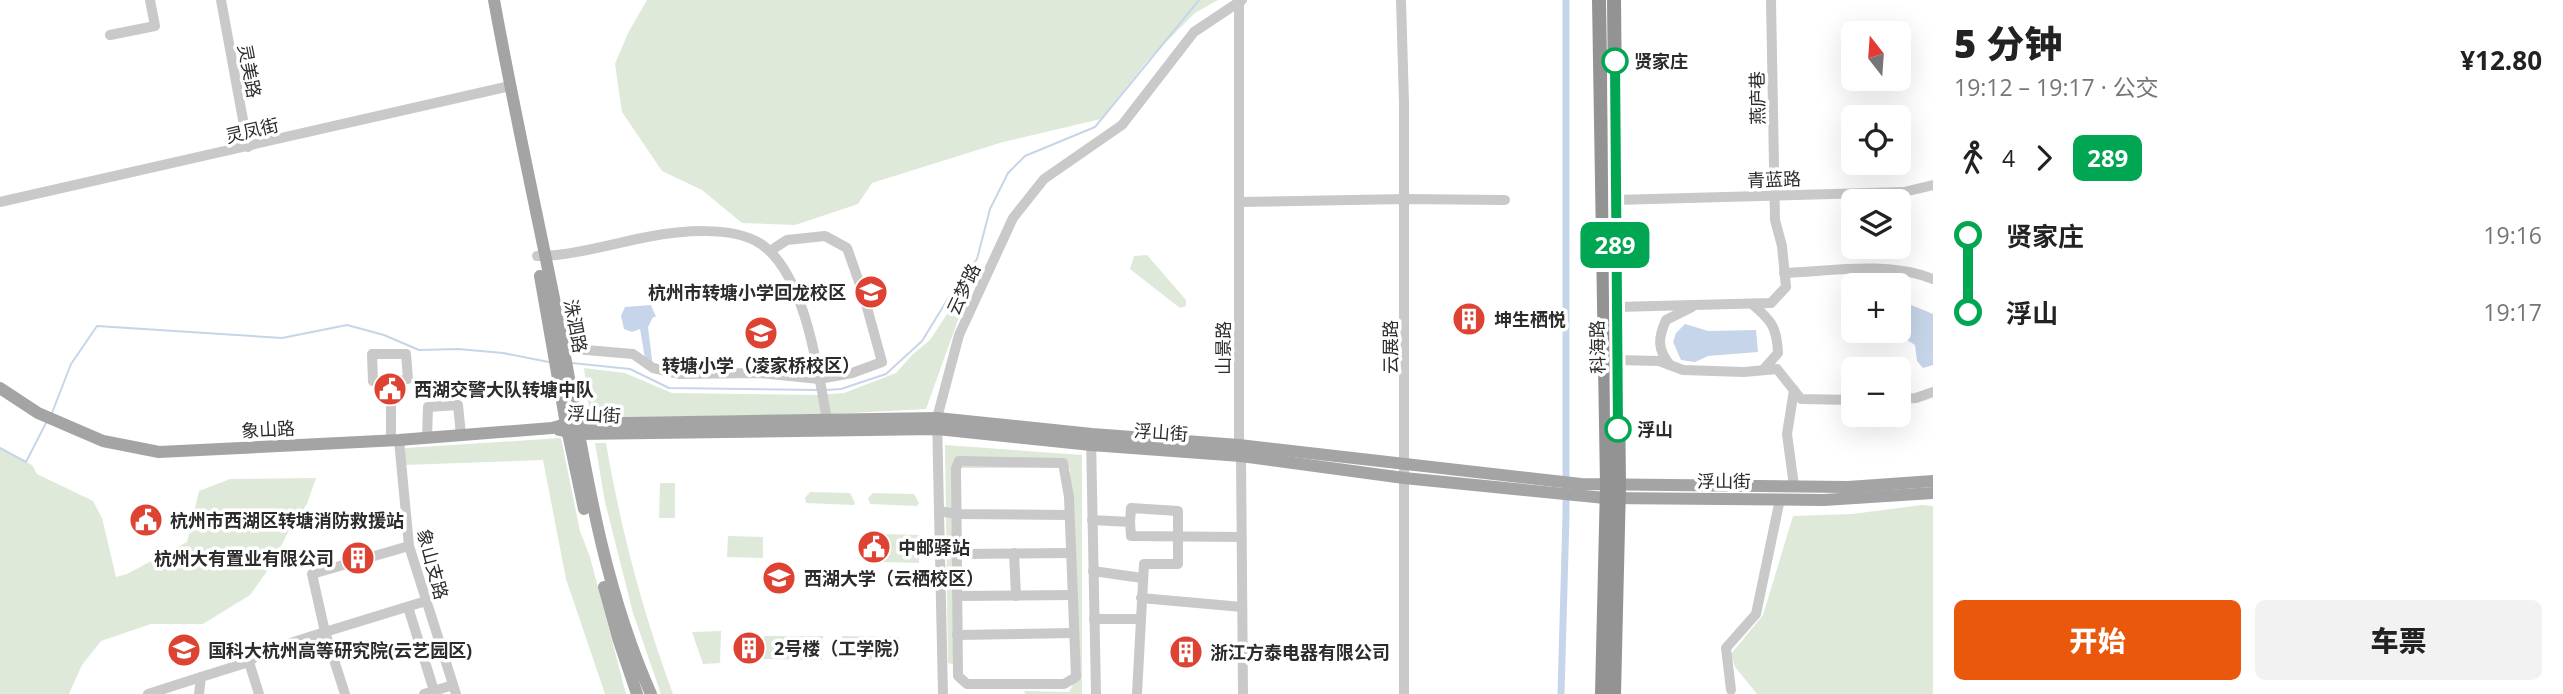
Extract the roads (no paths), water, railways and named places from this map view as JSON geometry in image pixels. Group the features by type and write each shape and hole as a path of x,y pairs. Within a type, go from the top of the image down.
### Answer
{"highway":[{"name":"科海路","path":"1599,0 1612,492 1614,694"},
{"name":"科海路","path":"1602,694 1617,359 1615,0"}],"main road":[{"name":"洙泗路","path":"487,0 541,256 572,429 614,624 638,694"},
{"name":"洙泗路","path":"494,0 506,86"},
{"name":"象山路","path":"0,388 49,418 103,441 159,452 395,440 552,428"},
{"name":"浮山街","path":"572,429 827,420 937,424 1240,450 1405,472 1581,490 1857,500 1933,493"},
{"name":"浮山街","path":"552,428 937,424"},
{"name":"洙泗路","path":"572,429 604,558 632,653 651,694"},
{"name":"浮山街","path":"1612,492 1794,486 1847,487 1933,481"}],"street":[{"path":"110,36 155,26 150,0"},
{"name":"灵美路","path":"221,0 248,147"},
{"name":"云展路","path":"1401,0 1405,199 1404,694"},
{"name":"燕庐巷","path":"1771,0 1775,220 1782,246 1784,273"},
{"name":"山景路","path":"1240,1 1243,694"},
{"name":"云梦路","path":"943,694 937,424 959,335 1013,218 1044,179 1122,125 1194,32 1240,1"},
{"name":"灵凤街","path":"0,202 506,86"},
{"name":"青蓝路","path":"1615,200 1904,192 1933,185"},
{"path":"1239,202 1505,200"},
{"path":"541,256 673,232 699,231 740,235 759,243 776,256 804,314 827,420"},
{"path":"561,360 633,354 653,368 680,374 758,373 821,386 882,362 847,248 825,236 787,240 770,251"},
{"path":"1616,307 1771,303 1786,287 1784,273 1875,268 1915,272 1933,279"},
{"path":"1752,303 1770,318 1777,341 1778,353 1763,370"},
{"path":"1670,365 1663,357 1659,337 1666,320 1695,306"},
{"path":"372,354 406,354 408,380 391,383 373,381 372,354"},
{"path":"1617,359 1659,362 1683,370 1777,369 1801,399 1841,400"},
{"name":"象山支路","path":"391,383 395,440 409,546 455,689"},
{"path":"1794,390 1787,434 1794,486"},
{"path":"1911,398 1933,392"},
{"path":"427,438 428,407 448,405 458,405 461,435"},
{"path":"1091,439 1096,694"},
{"path":"959,461 1063,463 1069,515 1076,677 1064,684 1018,689 967,684 958,676 956,514 956,468 959,461"},
{"path":"1731,690 1726,648 1756,614 1780,499"},
{"path":"1137,694 1144,564 1178,564 1179,536 1178,511 1131,508 1130,536 1179,536 1241,537"},
{"path":"939,510 956,514 1069,515"},
{"path":"1092,520 1130,522"},
{"path":"345,694 312,574 409,546"},
{"path":"1014,553 1016,596"},
{"path":"957,554 1071,553"},
{"path":"1093,571 1142,578"},
{"path":"957,596 1073,595"},
{"path":"1141,598 1242,607"},
{"path":"148,694 249,662 259,653 426,601"},
{"path":"408,607 431,693 455,689"},
{"path":"1094,619 1140,619"},
{"path":"957,635 1074,633"},
{"path":"249,662 259,694"},
{"path":"199,694 201,677"}],"water":[{"path":"651,305 656,317 653,317 648,327 653,368 646,364 640,329 632,332 624,329 621,316 625,307"},
{"path":"1911,305 1933,314 1933,365 1923,368 1917,361 1915,345 1911,342"},
{"path":"1685,324 1708,331 1756,330 1758,352 1708,356 1695,362 1681,360 1673,342 1676,333"}],"waterway":[{"path":"826,390 841,389 886,374 922,341 977,259 990,209 1008,173 1025,156 1095,127 1199,0"},
{"path":"1561,694 1566,516 1566,0"},
{"path":"52,413 71,364 97,326 282,338 347,325 384,335 419,350 458,349 503,353 549,362"},
{"path":"572,363 630,369 669,388 817,390"},
{"path":"0,448 26,462 47,421"}],"place":[{"name":"贤家庄","path":"1615,61"},
{"name":"杭州市转塘小学回龙校区","path":"871,292"},
{"name":"坤生栖悦","path":"1469,319"},
{"name":"转塘小学（凌家桥校区）","path":"761,333"},
{"name":"西湖交警大队转塘中队","path":"390,389"},
{"name":"浮山","path":"1618,429"},
{"name":"杭州市西湖区转塘消防救援站","path":"146,520"},
{"name":"中邮驿站","path":"874,547"},
{"name":"杭州大有置业有限公司","path":"358,558"},
{"name":"西湖大学（云栖校区）","path":"779,578"},
{"name":"2号楼（工学院）","path":"749,648"},
{"name":"国科大杭州高等研究院(云艺园区)","path":"184,650"},
{"name":"浙江方泰电器有限公司","path":"1186,652"}]}
